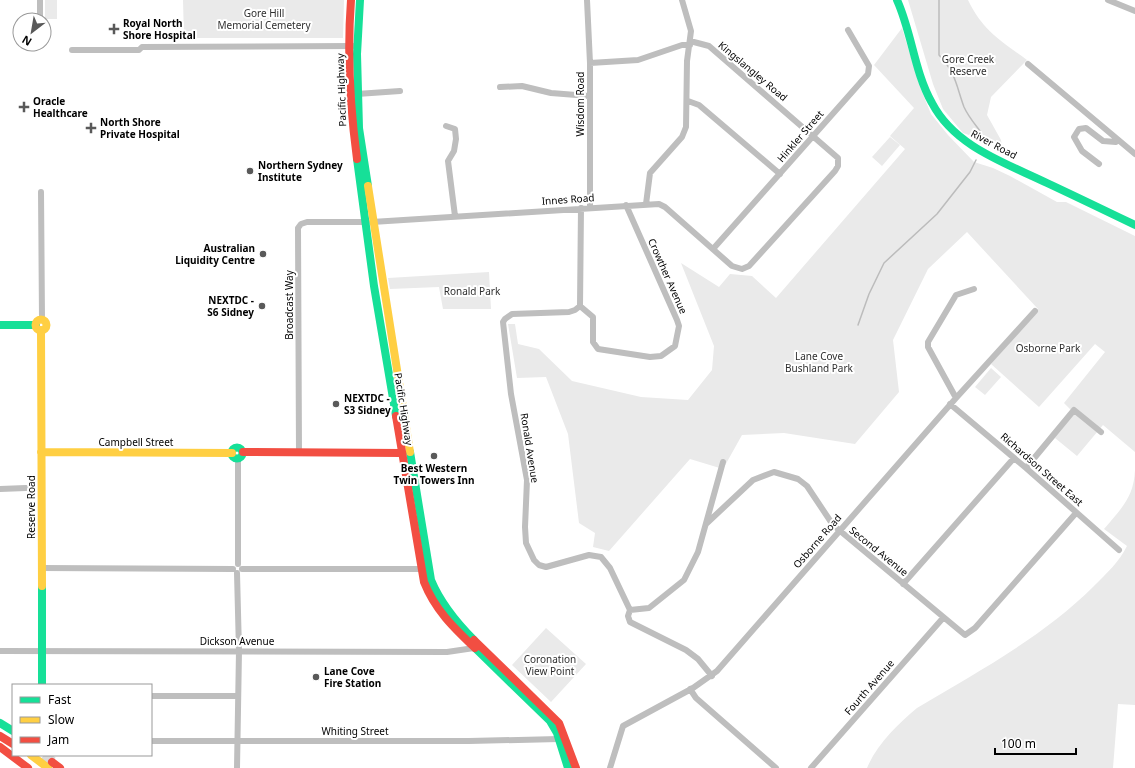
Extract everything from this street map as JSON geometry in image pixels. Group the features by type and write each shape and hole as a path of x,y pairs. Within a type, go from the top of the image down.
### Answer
{"main road":[{"name":"Pacific Highway","path":"351,0 349,18 354,46 359,128 368,222"},
{"name":"Pacific Highway","path":"360,0 354,46 352,122 405,452 421,569 427,591 437,609 451,626 550,721 559,739 568,768"},
{"name":"River Road","path":"897,0 910,34 928,94 937,112 952,131 976,148 1135,225"},
{"path":"0,325 40,325"},
{"name":"Reserve Road","path":"40,325 42,684"},
{"name":"Campbell Street","path":"41,452 237,455 299,452 405,452"},
{"name":"Pacific Highway","path":"405,452 428,567 435,590 457,623 557,719 564,732 576,768"},
{"path":"0,723 12,731"},
{"path":"0,736 12,743"},
{"path":"0,747 28,768"},
{"path":"0,756 16,768"},
{"path":"32,756 41,762 60,768"}],"street":[{"path":"40,0 40,12"},
{"name":"Wisdom Road","path":"586,0 590,63 590,207"},
{"path":"646,204 650,173 685,132 688,101 687,61 691,28 682,0"},
{"path":"1108,0 1135,11"},
{"name":"Hinkler Street","path":"713,249 869,72 867,62 848,30"},
{"path":"590,63 638,60 690,43"},
{"name":"Kingslangley Road","path":"690,43 709,46 836,154 839,162 838,166 755,262 742,269"},
{"path":"72,50 138,50 142,47 354,46"},
{"path":"1028,64 1135,154"},
{"path":"500,87 522,86 551,93 589,96"},
{"path":"357,94 400,91"},
{"path":"688,101 700,105 780,174"},
{"path":"446,126 455,129 456,139 448,166 455,216"},
{"path":"1099,164 1082,151 1074,137 1079,129 1086,128 1103,141 1116,142 1118,140"},
{"name":"Reserve Road","path":"40,325 41,192"},
{"name":"Innes Road","path":"368,222 590,207 659,204 665,207 732,266 742,269"},
{"name":"Crowther Avenue","path":"580,306 593,317 593,342 598,349 640,357 656,357 661,356 675,346 679,326 677,320 626,205"},
{"path":"580,306 581,208"},
{"name":"Broadcast Way","path":"299,452 298,228 300,224 307,222 368,222"},
{"path":"956,398 928,347 928,342 956,295 974,289"},
{"name":"Ronald Avenue","path":"580,306 569,312 512,314 503,322 511,394 527,480 525,538 532,558 536,563 546,567 589,555 601,557 610,568 630,610 628,616 630,622 686,650 698,659 712,676"},
{"name":"Osborne Road","path":"610,768 623,726 712,676 950,404 1035,311"},
{"name":"Richardson Street East","path":"950,404 1026,468 1119,550"},
{"path":"1026,468 1074,410 1101,432"},
{"path":"237,455 239,651 237,696 237,768"},
{"path":"903,584 1014,458"},
{"path":"630,610 649,608 684,580 698,552 723,462"},
{"name":"Second Avenue","path":"706,524 753,480 778,472 803,482 825,516 839,531 965,635 971,633 1076,513"},
{"path":"0,489 26,488"},
{"path":"41,568 421,569"},
{"name":"Fourth Avenue","path":"811,768 943,618"},
{"name":"Dickson Avenue","path":"0,651 447,652 474,648"},
{"path":"690,689 696,698 776,768"},
{"path":"152,696 237,696"},
{"name":"Whiting Street","path":"152,741 469,741 559,739"}],"green space":[{"path":"45,0 57,0 57,19 52,19 52,12 45,12"},
{"name":"Gore Hill Memorial Cemetery","path":"183,0 344,0 343,38 184,38"},
{"name":"Gore Creek Reserve","path":"908,0 968,0 986,27 1000,40 1027,60 991,97 987,115 1001,140 1002,146 963,133 943,109 933,84"},
{"name":"Lane Cove Bushland Park","path":"902,28 920,87 931,114 948,135 974,162 993,168 1057,202 1066,202 1135,236 1135,452 1103,425 1077,456 1055,438 1030,465 1027,462 1071,410 1064,403 1105,352 1095,344 1039,407 991,364 1038,309 967,232 928,269 893,340 899,392 855,444 784,433 742,435 723,469 690,459 609,551 593,547 595,533 579,523 568,434 546,377 517,378 508,324 515,324 518,344 539,349 572,381 641,397 688,400 712,370 714,346 681,263 719,287 730,274 752,276 776,298 905,149 890,136 914,108 874,65"},
{"path":"890,137 900,145 882,166 872,157"},
{"name":"Ronald Park","path":"489,272 491,309 443,309 439,287 390,289 388,278"},
{"path":"991,368 1001,377 985,395 975,387"},
{"path":"1135,470 1135,705 1118,704 1113,768 867,768 871,759 882,743 895,728 917,708 987,667 1032,637 1074,604 1112,567 1127,546 1104,529 1126,502 1132,488"},
{"name":"Coronation View Point","path":"546,628 586,664 551,702 512,665"}],"waterway":[{"path":"939,0 939,55 952,74 964,107 980,131"},
{"path":"858,325 869,294 884,263 937,214 970,172 976,160"}],"tunnel":[{"path":"45,756 52,762"}],"traffic: fast":[{"path":"360,0 357,54 359,128 368,186"},
{"path":"897,0 926,91 942,118 954,131 983,152 1135,225"},
{"path":"357,159 374,286 396,416"},
{"path":"0,325 36,325"},
{"path":"237,447 241,449 243,453 241,457 237,459 233,457 231,453 233,449 237,447"},
{"path":"410,452 431,580 439,597 461,626 474,640"},
{"path":"42,586 42,684"},
{"path":"475,648 550,721 557,733 568,768"},
{"path":"0,723 12,730"}],"traffic: slow":[{"path":"368,186 410,452"},
{"path":"39,320 43,320 45,321 46,325 45,329 39,330 36,327 36,323 39,320"},
{"path":"41,330 42,586"},
{"path":"41,452 232,453"},
{"path":"32,756 48,768"}],"traffic: jam":[{"path":"351,0 349,40 350,80 357,159"},
{"path":"396,416 424,582 439,610 475,648"},
{"path":"243,452 401,453"},
{"path":"474,640 559,723 576,768"},
{"path":"0,736 12,743"},
{"path":"0,747 28,768"},
{"path":"52,762 60,768"}],"place":[{"name":"Royal North Shore Hospital","path":"114,29"},
{"name":"Oracle Healthcare","path":"24,107"},
{"name":"North Shore Private Hospital","path":"91,128"},
{"name":"Northern Sydney Institute","path":"250,171"},
{"name":"Australian Liquidity Centre","path":"263,254"},
{"name":"NEXTDC - S6 Sidney","path":"262,306"},
{"name":"NEXTDC - S3 Sidney","path":"336,404"},
{"name":"Best Western Twin Towers Inn","path":"434,456"},
{"name":"Lane Cove Fire Station","path":"316,677"}],"park label":[{"name":"Osborne Park","path":"1048,348"}]}
